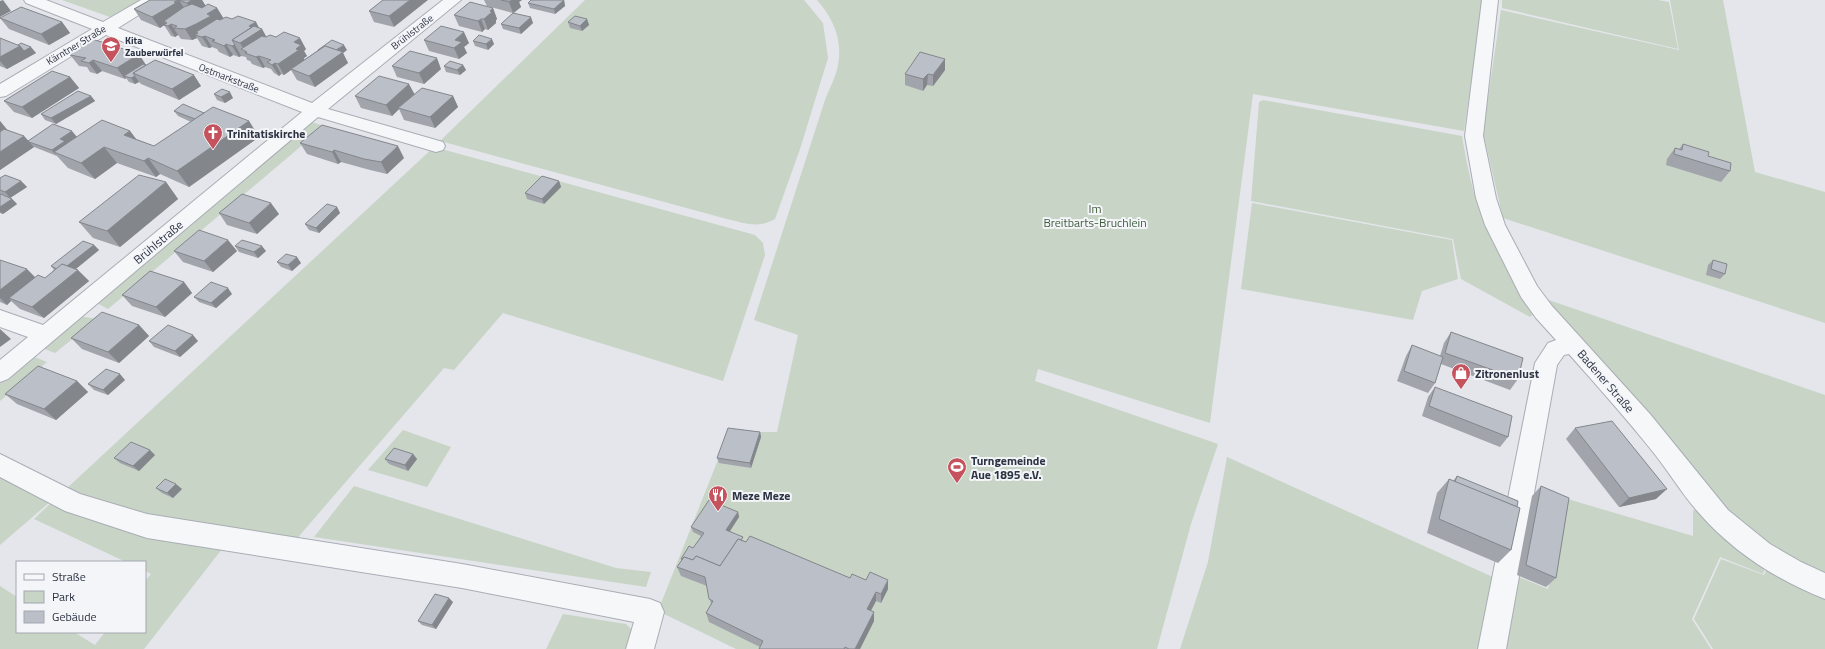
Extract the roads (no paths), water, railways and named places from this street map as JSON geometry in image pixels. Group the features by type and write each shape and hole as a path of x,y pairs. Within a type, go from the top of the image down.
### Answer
{"street":[{"name":"Ostmarkstraße","path":"32,0 218,75 316,111"},
{"name":"Kärntner Straße","path":"0,92 152,0"},
{"name":"Brühlstraße","path":"0,373 316,111 453,0"},
{"path":"1490,0 1474,136 1486,198 1495,225 1529,291 1544,312 1574,343"},
{"path":"316,111 436,146"},
{"path":"0,318 47,335"},
{"name":"Badener Straße","path":"1492,649 1546,363 1556,349 1574,343 1656,437 1708,505 1733,530 1758,551 1784,568 1825,586"},
{"path":"0,465 74,503 146,526 462,576 650,612 640,649"}],"place":[{"name":"Kita Zauberwürfel","path":"111,63"},
{"name":"Trinitatiskirche","path":"213,150"},
{"name":"Zitronenlust","path":"1461,390"},
{"name":"Turngemeinde Aue 1895 e.V.","path":"957,484"},
{"name":"Meze Meze","path":"718,512"}],"park label":[{"name":"Im Breitbarts-Bruchlein","path":"1095,215"}]}
